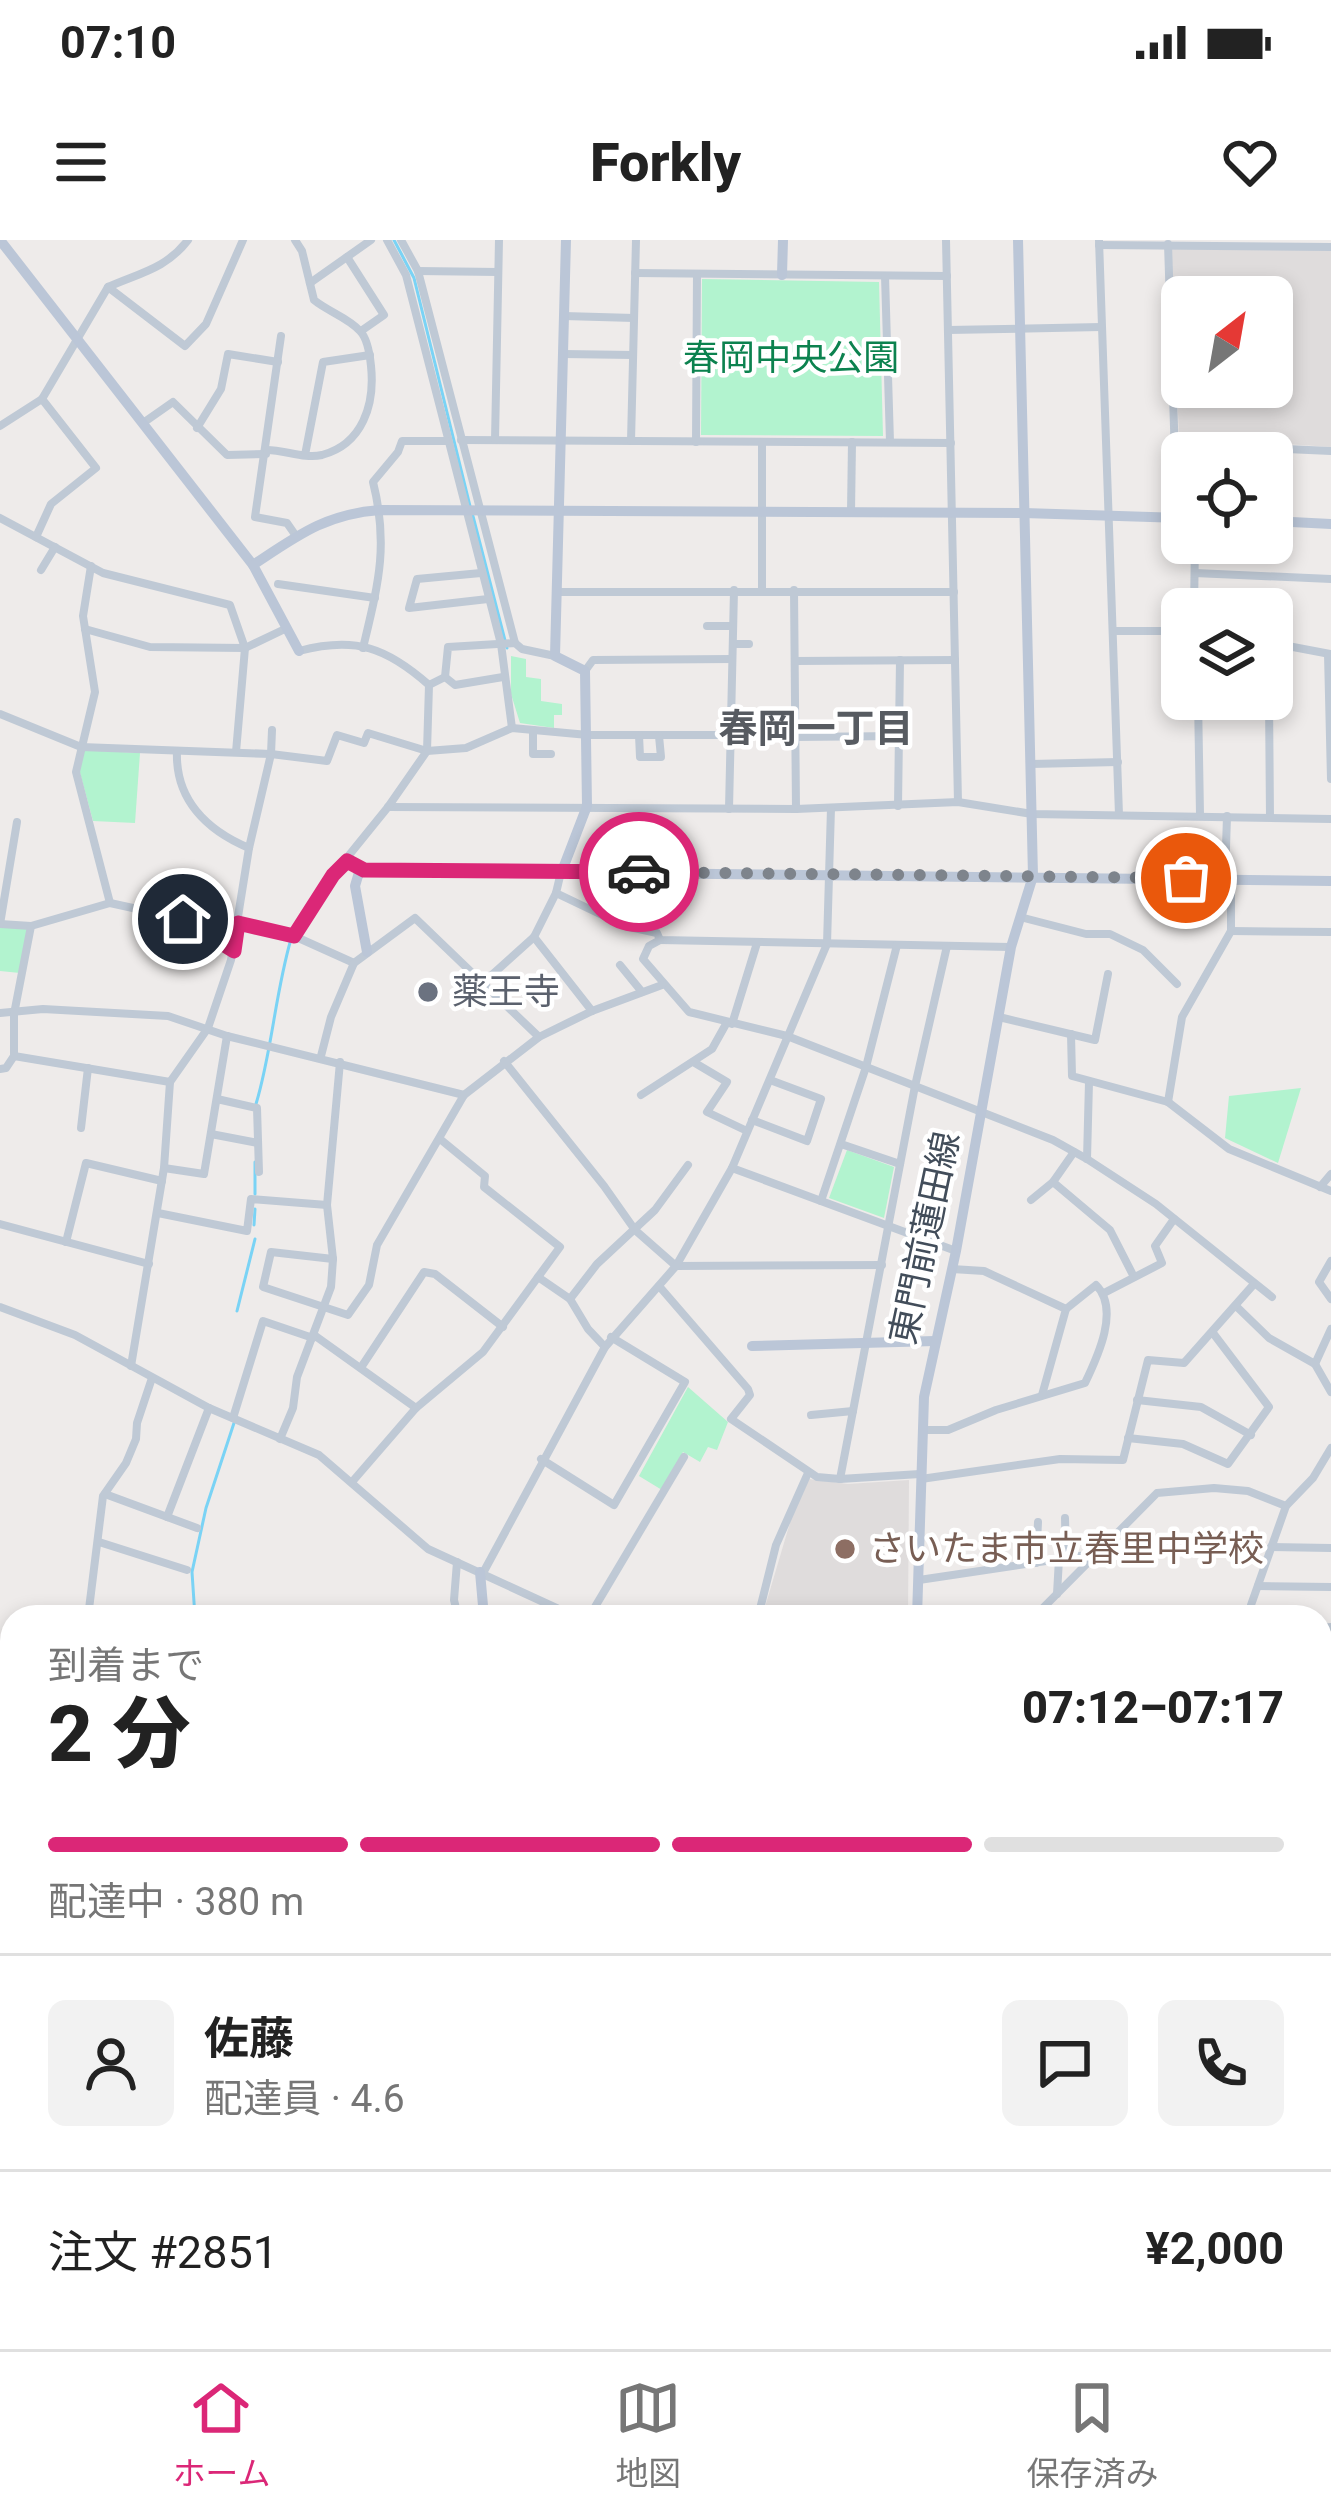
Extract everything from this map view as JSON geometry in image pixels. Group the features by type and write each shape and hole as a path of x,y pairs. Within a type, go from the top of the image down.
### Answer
{"street":[{"path":"1,240 253,565 298,650 328,645 394,655 429,685"},
{"path":"0,426 42,399 108,287 154,271 188,240"},
{"path":"108,287 185,346 206,324 243,240"},
{"path":"143,423 172,402 226,455 267,452 315,457 344,445 365,421 372,380 361,331 314,300 295,240"},
{"path":"310,283 371,240"},
{"path":"386,240 406,275 446,441 515,643 584,671"},
{"path":"401,240 418,271 461,440 481,573 501,644 512,728"},
{"path":"495,440 499,240"},
{"path":"555,656 566,240"},
{"path":"631,441 636,240"},
{"path":"782,275 783,240"},
{"path":"946,240 958,802"},
{"name":"東門前蓮田線","path":"917,1605 921,1430 935,1341 1011,947 1033,876 1018,240"},
{"path":"1119,815 1099,243 1331,247"},
{"path":"1168,244 1176,432"},
{"path":"347,257 384,315 361,331"},
{"path":"418,271 498,272"},
{"path":"635,273 947,276"},
{"path":"696,442 697,274"},
{"path":"885,276 890,443"},
{"path":"564,316 634,318"},
{"path":"948,330 1101,327"},
{"path":"281,336 255,517 287,523 296,536"},
{"path":"197,428 221,388 228,354 278,362"},
{"path":"563,354 633,355"},
{"path":"305,455 323,362 370,355"},
{"path":"36,537 51,504 96,468 42,399"},
{"path":"461,440 951,443"},
{"path":"363,648 383,568 380,510 373,482 402,441 446,441"},
{"path":"762,442 763,590"},
{"path":"851,514 852,442"},
{"path":"1293,449 1331,451"},
{"path":"253,565 328,518 380,510 1161,517"},
{"path":"0,518 91,566 230,605 244,648 236,752"},
{"path":"1293,522 1331,524"},
{"path":"41,570 55,547"},
{"path":"1195,588 1196,564"},
{"path":"91,566 83,616 95,692 76,772 110,903"},
{"path":"481,573 418,579 409,608 488,599"},
{"path":"1196,573 1331,579"},
{"path":"278,584 375,598"},
{"path":"729,808 734,590"},
{"path":"794,590 796,809"},
{"path":"557,592 954,592"},
{"path":"707,626 733,626"},
{"path":"85,629 150,646 244,648 288,627"},
{"path":"1113,631 1161,631"},
{"path":"445,677 448,647 515,643"},
{"path":"733,644 749,644"},
{"path":"1293,647 1329,654 1331,779"},
{"path":"484,982 534,937 556,893 587,806 584,671 593,660 732,658"},
{"path":"898,806 901,660"},
{"path":"795,662 956,660"},
{"path":"429,685 445,677"},
{"path":"445,677 455,685 503,677"},
{"path":"294,936 427,751 429,685"},
{"path":"715,699 731,698"},
{"path":"0,714 81,747 236,752 327,761 338,734 364,743 368,733 427,751 466,748 512,728 588,735 731,735"},
{"path":"1198,720 1201,814"},
{"path":"1269,720 1270,817"},
{"path":"131,1366 158,1213 170,1082 208,1028 234,951 272,730"},
{"path":"533,730 533,754 551,754"},
{"path":"639,735 640,757 661,757 659,735"},
{"path":"795,736 901,736"},
{"path":"177,751 176,773 185,797 214,830 249,848"},
{"path":"1031,764 1118,762"},
{"path":"388,807 796,809 958,802 1032,814 1331,819"},
{"path":"483,1605 481,1573 541,1459 611,1337 676,1267 731,1168 770,1080 827,944 831,808"},
{"path":"1168,1102 1182,1017 1231,931 1227,815"},
{"path":"17,822 0,924 31,926 110,903 183,919 234,951"},
{"path":"347,861 360,869 1331,880"},
{"path":"360,869 356,886 367,952"},
{"path":"556,893 625,926 657,933 660,940"},
{"path":"1020,917 1086,934 1110,934 1143,950 1177,984"},
{"path":"321,1057 354,963 415,918 538,1037"},
{"path":"238,923 294,936 354,963"},
{"path":"0,1069 14,1056 14,1014 31,926"},
{"path":"1231,931 1331,932"},
{"path":"534,937 592,1011"},
{"path":"1011,947 660,940 649,946 643,958 689,1012 787,1036 1087,1159 1174,1219 1272,1297"},
{"path":"641,1095 712,1049 729,1024 757,943"},
{"path":"821,1201 866,1067 897,945"},
{"path":"840,1480 914,1086 946,946"},
{"path":"620,964 642,992"},
{"path":"998,1017 1095,1040 1108,974"},
{"path":"333,1259 271,1252 262,1286 348,1315 369,1285 377,1245 464,1095 538,1037 662,985"},
{"path":"0,1013 44,1010 168,1016 227,1036 464,1095"},
{"path":"1071,1034 1072,1076 1168,1102 1229,1149 1331,1191"},
{"path":"164,1168 204,1174 227,1036"},
{"path":"14,1056 170,1082"},
{"path":"504,1061 635,1230 676,1267 882,1265"},
{"path":"280,1439 293,1408 297,1377 332,1286 327,1205 340,1062"},
{"path":"695,1063 727,1082 707,1112 747,1131"},
{"path":"81,1128 88,1068"},
{"path":"752,1120 807,1141 821,1100 770,1080"},
{"path":"1087,1159 1089,1082"},
{"path":"217,1099 257,1108 259,1172"},
{"path":"211,1134 258,1144"},
{"path":"352,1482 416,1408 483,1352 560,1247 484,1187 484,1176 440,1139"},
{"path":"842,1144 900,1164"},
{"path":"1031,1200 1053,1182 1074,1152"},
{"path":"66,1242 86,1163 162,1181"},
{"path":"570,1299 596,1264 635,1230 688,1165"},
{"path":"731,1168 956,1251"},
{"path":"1320,1186 1331,1174"},
{"path":"1053,1182 1110,1230 1134,1277"},
{"path":"158,1213 247,1231 251,1199 327,1205"},
{"path":"1104,1293 1162,1263 1155,1246 1174,1219"},
{"path":"0,1224 149,1264"},
{"path":"1331,1263 1319,1282 1331,1299"},
{"path":"952,1269 984,1270 1066,1309"},
{"path":"362,1366 424,1272 453,1286 503,1327"},
{"path":"538,1277 570,1299 605,1347"},
{"path":"658,1286 748,1389 750,1395 730,1419 808,1473 840,1480 920,1477 1060,1459 1123,1460 1148,1360 1184,1364 1255,1284"},
{"path":"921,1430 948,1430 1085,1383 1109,1314 1104,1293 1096,1285 1066,1309 1042,1396"},
{"path":"1236,1306 1269,1338 1315,1364 1331,1392"},
{"path":"0,1307 75,1335 208,1408 319,1455 428,1549 546,1605"},
{"path":"233,1418 263,1322 314,1336 416,1408"},
{"path":"1315,1364 1327,1347 1331,1329"},
{"path":"1128,1438 1183,1444 1228,1464 1269,1407 1213,1333"},
{"path":"541,1459 614,1505 686,1382 611,1337"},
{"path":"752,1346 935,1341"},
{"path":"90,1605 105,1494 136,1439 152,1378"},
{"path":"1136,1400 1201,1407 1251,1435"},
{"path":"167,1517 208,1408"},
{"path":"811,1414 853,1412"},
{"path":"1251,1605 1286,1506 1313,1478 1331,1448"},
{"path":"596,1605 684,1457"},
{"path":"761,1605 776,1545 808,1473"},
{"path":"1045,1605 1157,1493 1214,1488 1248,1491 1286,1506"},
{"path":"105,1494 197,1528"},
{"path":"1052,1605 1066,1518"},
{"path":"1036,1563 1038,1522"},
{"path":"99,1542 187,1570"},
{"path":"1271,1547 1331,1548"},
{"path":"917,1580 1093,1554"},
{"path":"455,1605 457,1562"},
{"path":"1258,1586 1331,1587"}],"shaded area":[{"path":"1171,247 1331,250 1331,447 1293,444 1293,432 1179,432 1178,408 1293,408 1293,276 1172,276"},
{"name":"さいたま市立春里中学校","path":"809,1479 848,1484 909,1480 908,1605 766,1605 792,1516"}],"green space":[{"name":"春岡中央公園","path":"702,279 879,282 883,436 701,435"},
{"path":"511,656 526,659 526,677 541,679 541,701 562,704 562,715 554,715 554,728 520,723 511,694"},
{"path":"83,750 140,753 135,823 93,821 79,769"},
{"path":"0,926 27,929 20,973 0,971"},
{"path":"1301,1088 1278,1163 1225,1138 1229,1096"},
{"path":"847,1150 894,1167 884,1218 829,1198"},
{"path":"688,1387 728,1422 717,1450 708,1447 700,1462 683,1452 662,1490 639,1476"}],"waterway":[{"path":"394,240 414,278 470,506"},
{"path":"473,516 507,648"},
{"path":"256,1104 291,939"},
{"path":"255,1162 255,1194"},
{"path":"254,1225 255,1209"},
{"path":"237,1311 255,1239"},
{"path":"194,1605 192,1572 206,1508 234,1423"}],"way so far":[{"path":"639,872 1186,878"}],"place":[{"name":"薬王寺","path":"428,992"},
{"name":"さいたま市立春里中学校","path":"845,1549"}],"district":[{"name":"春岡一丁目","path":"816,729"}],"route":[{"path":"183,919 234,951 238,923 294,936 347,861 364,870 639,872"}]}
